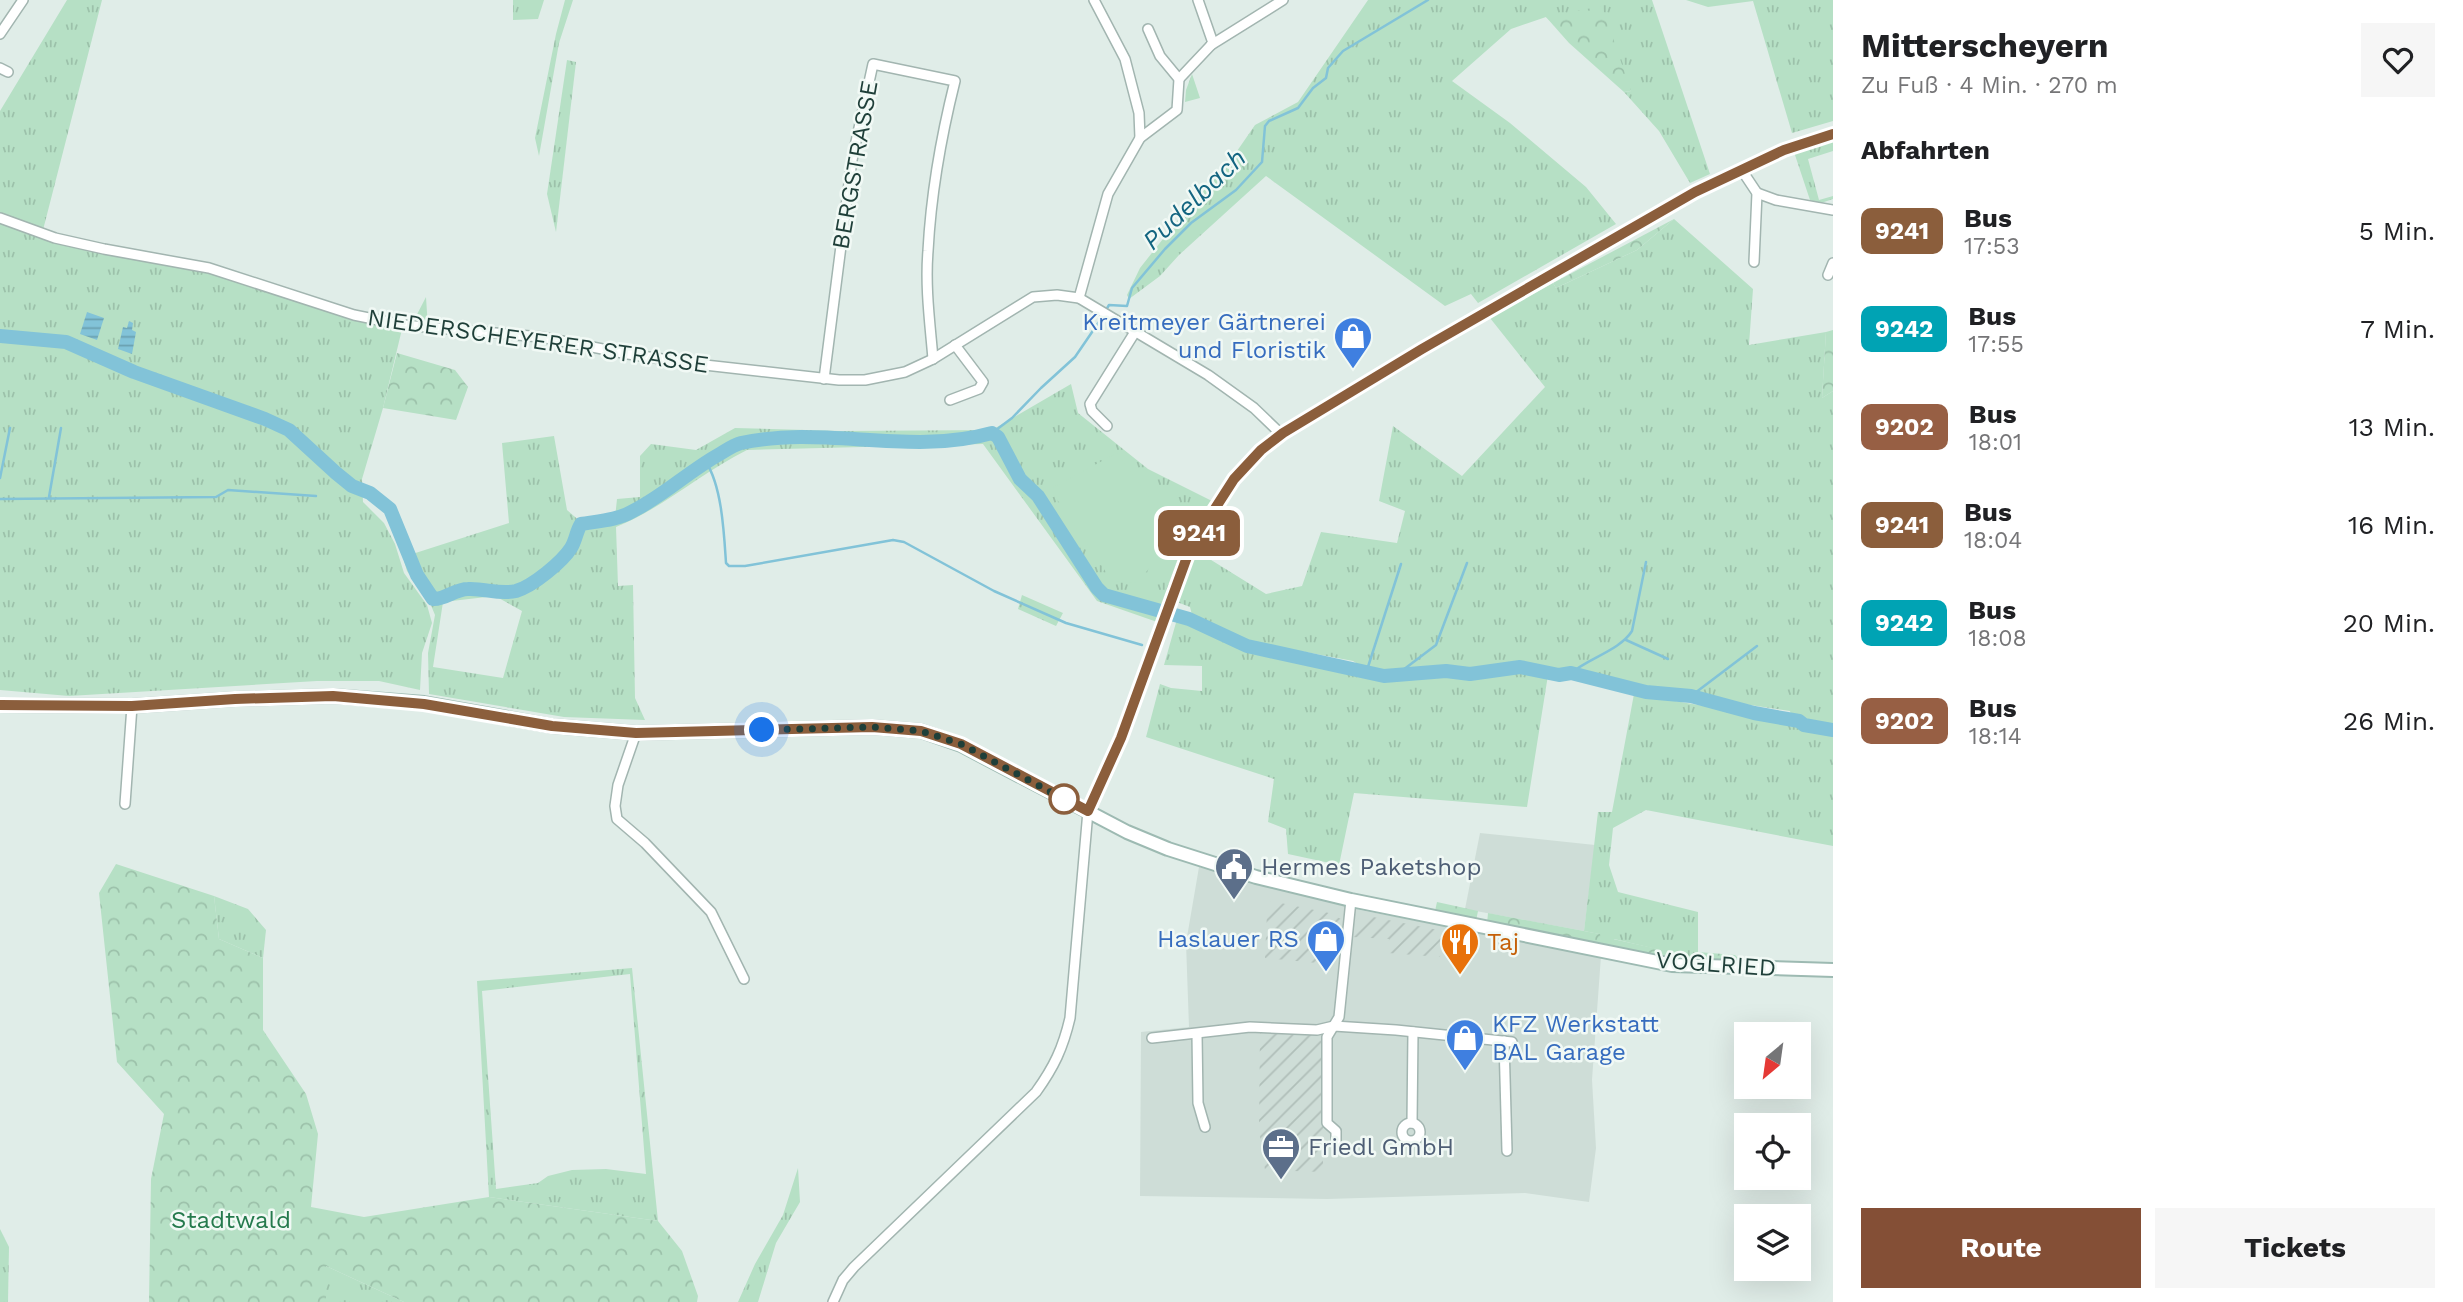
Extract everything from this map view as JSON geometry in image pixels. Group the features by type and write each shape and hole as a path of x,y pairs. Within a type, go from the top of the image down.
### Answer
{"main road":[{"name":"VOGLRIED","path":"0,705 132,706 333,696 424,704 552,726 636,733 872,727 921,731 961,744 1128,832 1179,853 1256,877 1351,900 1672,965 1833,970"}],"street":[{"path":"0,34 23,0"},
{"path":"1094,0 1125,59 1136,101 1140,138"},
{"path":"1198,0 1213,43 1211,45"},
{"path":"1079,298 1108,194 1140,138 1177,110 1179,79 1211,45 1283,0"},
{"path":"1148,29 1160,57 1179,79"},
{"name":"BERGSTRASSE","path":"824,379 852,160 873,64 955,81 940,141 928,251 933,359"},
{"path":"833,1302 843,1280 854,1267 1036,1092 1063,1048 1070,1018 1088,811 1121,738 1191,546 1219,500 1252,460 1281,434 1503,301 1695,192 1784,150 1833,134"},
{"path":"1741,169 1757,194 1754,262"},
{"path":"1757,194 1833,210"},
{"name":"NIEDERSCHEYERER STRASSE","path":"0,218 55,238 209,268 355,315 403,325 541,337 641,356 824,379 865,380 905,372 933,359 1033,297 1057,295 1079,298 1208,375 1254,408 1281,434"},
{"path":"1828,275 1833,263"},
{"path":"1107,426 1092,411 1090,404 1135,332"},
{"path":"950,400 979,389 983,382 955,345"},
{"path":"125,804 132,706"},
{"path":"636,733 618,785 615,806 617,818 645,843 711,912 744,979"},
{"path":"1336,1142 1336,1131 1327,1123 1327,1037 1339,1017 1351,900"},
{"path":"1152,1038 1250,1027 1317,1030 1334,1026 1508,1041 1507,1151"},
{"path":"1412,1122 1413,1032"},
{"path":"1197,1034 1198,1103 1205,1127"}],"shaded area":[{"path":"1480,833 1595,845 1584,931 1465,909"},
{"path":"1199,867 1360,910 1601,956 1592,1080 1596,1148 1589,1202 1525,1193 1327,1199 1140,1196 1141,1032 1189,1027 1186,943"},
{"path":"1271,901 1329,913 1343,920 1338,965 1265,958 1267,912"},
{"path":"1363,915 1443,931 1440,957 1388,953 1389,939 1352,937 1356,921"},
{"path":"1260,1032 1316,1034 1323,1044 1323,1172 1265,1170 1259,1130"}],"green space":[{"path":"67,0 102,0 43,230 104,249 209,268 281,291 411,326 403,325 362,479 363,502 384,523 395,544 404,573 427,605 432,623 422,653 420,690 379,681 317,681 69,696 0,690 0,111"},
{"path":"513,0 544,0 538,19 513,20"},
{"path":"565,0 573,0 559,43 539,156 535,138"},
{"path":"1368,0 1652,0 1710,174 1690,183 1659,131 1624,92 1631,91 1546,17 1511,29 1452,81 1510,123 1586,187 1616,224 1478,303 1471,294 1445,306 1266,176 1179,255 1160,276 1129,299 1127,295 1140,268 1189,206 1226,167 1255,125 1298,102"},
{"path":"1686,0 1833,0 1833,121 1792,133 1753,1 1708,7"},
{"path":"1602,6 1631,91 1624,92 1569,43 1546,17"},
{"path":"567,60 576,62 556,232 547,194"},
{"path":"1192,74 1200,98 1185,102 1186,90"},
{"path":"1833,141 1833,151 1808,159 1819,200 1833,196 1833,199 1818,204 1810,200 1794,152"},
{"path":"1674,219 1753,289 1749,345 1826,332 1822,398 1833,391 1833,846 1646,810 1613,828 1609,865 1618,892 1698,912 1698,952 1690,957 1614,939 1611,947 1602,946 1599,934 1584,931 1598,812 1612,812 1634,694 1710,707 1794,727 1790,711 1691,696 1571,673 1546,673 1521,667 1470,674 1384,676 1353,661 1248,641 1192,615 1190,607 1177,602 1195,550 1266,594 1302,586 1321,532 1397,543 1405,511 1379,501 1393,426 1462,476 1545,387 1490,318 1553,283 1556,288 1637,250"},
{"path":"1674,219 1637,250 1556,288 1553,283"},
{"path":"426,297 428,328 411,326"},
{"path":"1833,330 1833,391 1822,398 1826,332"},
{"path":"397,353 455,370 468,387 456,420 383,408"},
{"path":"1071,384 1078,413 1148,469 1212,501 1193,527 1167,596 1160,623 1097,601 983,444 747,450 650,510 616,527 618,586 633,585 635,698 645,720 564,717 429,694 428,653 435,615 430,603 407,571 403,557 509,523 502,443 554,436 567,510 582,523 615,518 617,499 640,497 640,456 651,444 696,450 735,428 841,431 992,430","holes":["495,596 522,611 503,678 433,667 443,602"]},
{"path":"1117,453 1178,537 1136,583 1112,581 1050,489"},
{"path":"1022,595 1063,613 1056,626 1018,609"},
{"path":"1177,619 1240,648 1370,677 1470,678 1519,671 1548,675 1527,807 1354,793 1339,865 1288,854 1286,829 1268,822 1274,779 1146,737 1160,684 1171,688 1202,691 1202,666 1164,665"},
{"name":"Stadtwald","path":"116,864 214,896 219,939 263,958 263,1030 306,1094 318,1134 311,1207 364,1217 489,1197 658,1221 682,1251 698,1296 697,1302 404,1302 326,1266 326,1302 149,1302 151,1179 164,1114 117,1062 99,893"},
{"path":"214,896 248,909 266,930 263,958 219,939"},
{"path":"1437,902 1478,911 1476,921 1435,911"},
{"path":"1488,913 1600,934 1602,946 1487,924"},
{"path":"1613,939 1690,956 1698,952 1735,955 1739,959 1738,965 1689,962 1611,947"},
{"path":"632,968 658,1221 489,1197 477,981","holes":["630,974 646,1174 606,1169 572,1170 548,1176 538,1183 496,1189 482,991"]},
{"path":"798,1168 800,1202 776,1243 758,1302 738,1302 755,1264 783,1215"},
{"path":"0,1229 9,1247 8,1302 0,1302"},
{"path":"326,1266 404,1302 326,1302"}],"water":[{"path":"87,312 104,318 97,340 80,334"},
{"path":"129,321 133,323 132,330 136,332 132,354 118,349 123,327 127,328"}],"waterway":[{"name":"Pudelbach","path":"1106,310 1109,305 1127,306 1132,288 1165,249 1191,223 1236,190 1262,162 1265,126 1269,121 1298,108 1313,88 1326,78 1328,68 1343,51 1428,0"},
{"name":"Pudelbach","path":"992,433 1012,418 1075,357 1103,316"},
{"path":"0,336 66,342 134,372 289,430 352,486 370,493 390,509 417,575 433,599 463,589 504,592 523,588 546,573 567,554 581,524 627,514 741,443 803,437 930,442 992,433 998,437 1020,479 1038,496 1104,595 1189,619 1247,646 1384,676 1446,671 1470,674 1520,667 1559,675 1571,673 1646,692 1691,696 1833,730"},
{"path":"0,478 10,428"},
{"path":"49,497 61,428"},
{"path":"706,462 719,497 726,563 729,566 745,566 893,540 904,542 994,591 1066,623 1142,645"},
{"path":"0,499 216,497 228,490 316,496"},
{"path":"1571,673 1612,649 1632,631 1646,562"},
{"path":"1399,673 1436,645 1467,563"},
{"path":"1367,670 1401,564"},
{"path":"1626,640 1668,659"},
{"path":"1691,696 1757,646"}],"bus line":[{"name":"9241","path":"0,705 132,706 333,696 424,704 575,729 636,733 872,727 921,731 961,744 1088,811 1121,738 1191,546 1234,479 1261,450 1283,433 1422,349 1695,192 1784,150 1833,134"}],"place":[{"name":"Kreitmeyer Gärtnerei und Floristik","path":"1353,370"},
{"name":"Hermes Paketshop","path":"1234,901"},
{"name":"Haslauer RS","path":"1326,973"},
{"name":"Taj","path":"1460,976"},
{"name":"KFZ Werkstatt BAL Garage","path":"1465,1072"},
{"name":"Friedl GmbH","path":"1281,1181"}],"route":[{"path":"762,730 872,727 921,731 961,744 1064,799"}]}
